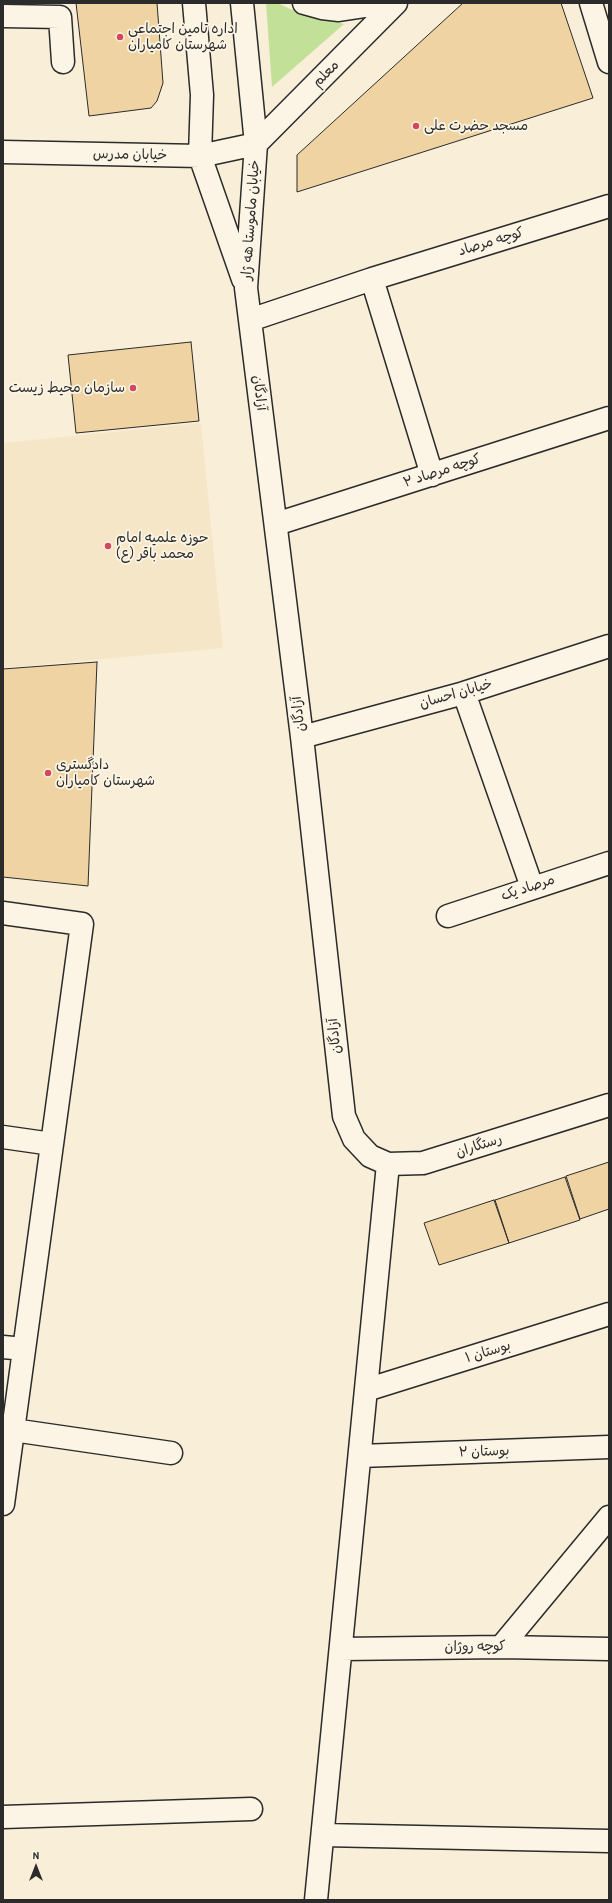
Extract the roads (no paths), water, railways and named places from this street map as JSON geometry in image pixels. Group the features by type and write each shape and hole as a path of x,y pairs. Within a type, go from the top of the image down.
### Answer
{"street":[{"name":"خیابان ماموستا هه ژار","path":"194,3 202,95 200,156 246,288"},
{"name":"خیابان ماموستا هه ژار","path":"242,3 256,144 246,288"},
{"path":"304,3 322,8 339,10 385,3"},
{"name":"معلم","path":"256,144 396,3"},
{"path":"591,3 609,62"},
{"path":"3,16 60,17 63,62"},
{"name":"خیابان مدرس","path":"3,152 200,156 256,144"},
{"name":"کوچه مرصاد","path":"250,320 372,279 609,206"},
{"path":"372,279 432,475"},
{"name":"آزادگان","path":"246,288 302,737 344,1116 354,1139"},
{"name":"کوچه مرصاد ۲","path":"276,524 609,418"},
{"name":"خیابان احسان","path":"302,737 464,693 609,646"},
{"path":"464,693 532,887"},
{"name":"مرصاد یک","path":"448,916 609,862"},
{"path":"3,913 82,924 52,1144 14,1348 13,1430 3,1504"},
{"name":"رستگاران","path":"354,1139 370,1156 388,1164 423,1163 609,1105"},
{"path":"3,1137 52,1144"},
{"path":"316,1900 388,1164"},
{"name":"بوستان ۱","path":"366,1390 609,1314"},
{"path":"13,1430 171,1453"},
{"name":"بوستان ۲","path":"360,1456 609,1447"},
{"path":"501,1647 609,1517"},
{"name":"کوچه روژان","path":"341,1649 501,1647 609,1648"},
{"path":"3,1817 251,1809"},
{"path":"323,1834 609,1841"}],"place":[{"name":"اداره تامین اجتماعی شهرستان کامیاران","path":"120,37"},
{"name":"مسجد حضرت علی","path":"416,126"},
{"name":"سازمان محیط زیست","path":"133,388"},
{"name":"حوزه علمیه امام محمد باقر (ع)","path":"108,546"},
{"name":"دادگستری شهرستان کامیاران","path":"48,773"}]}
